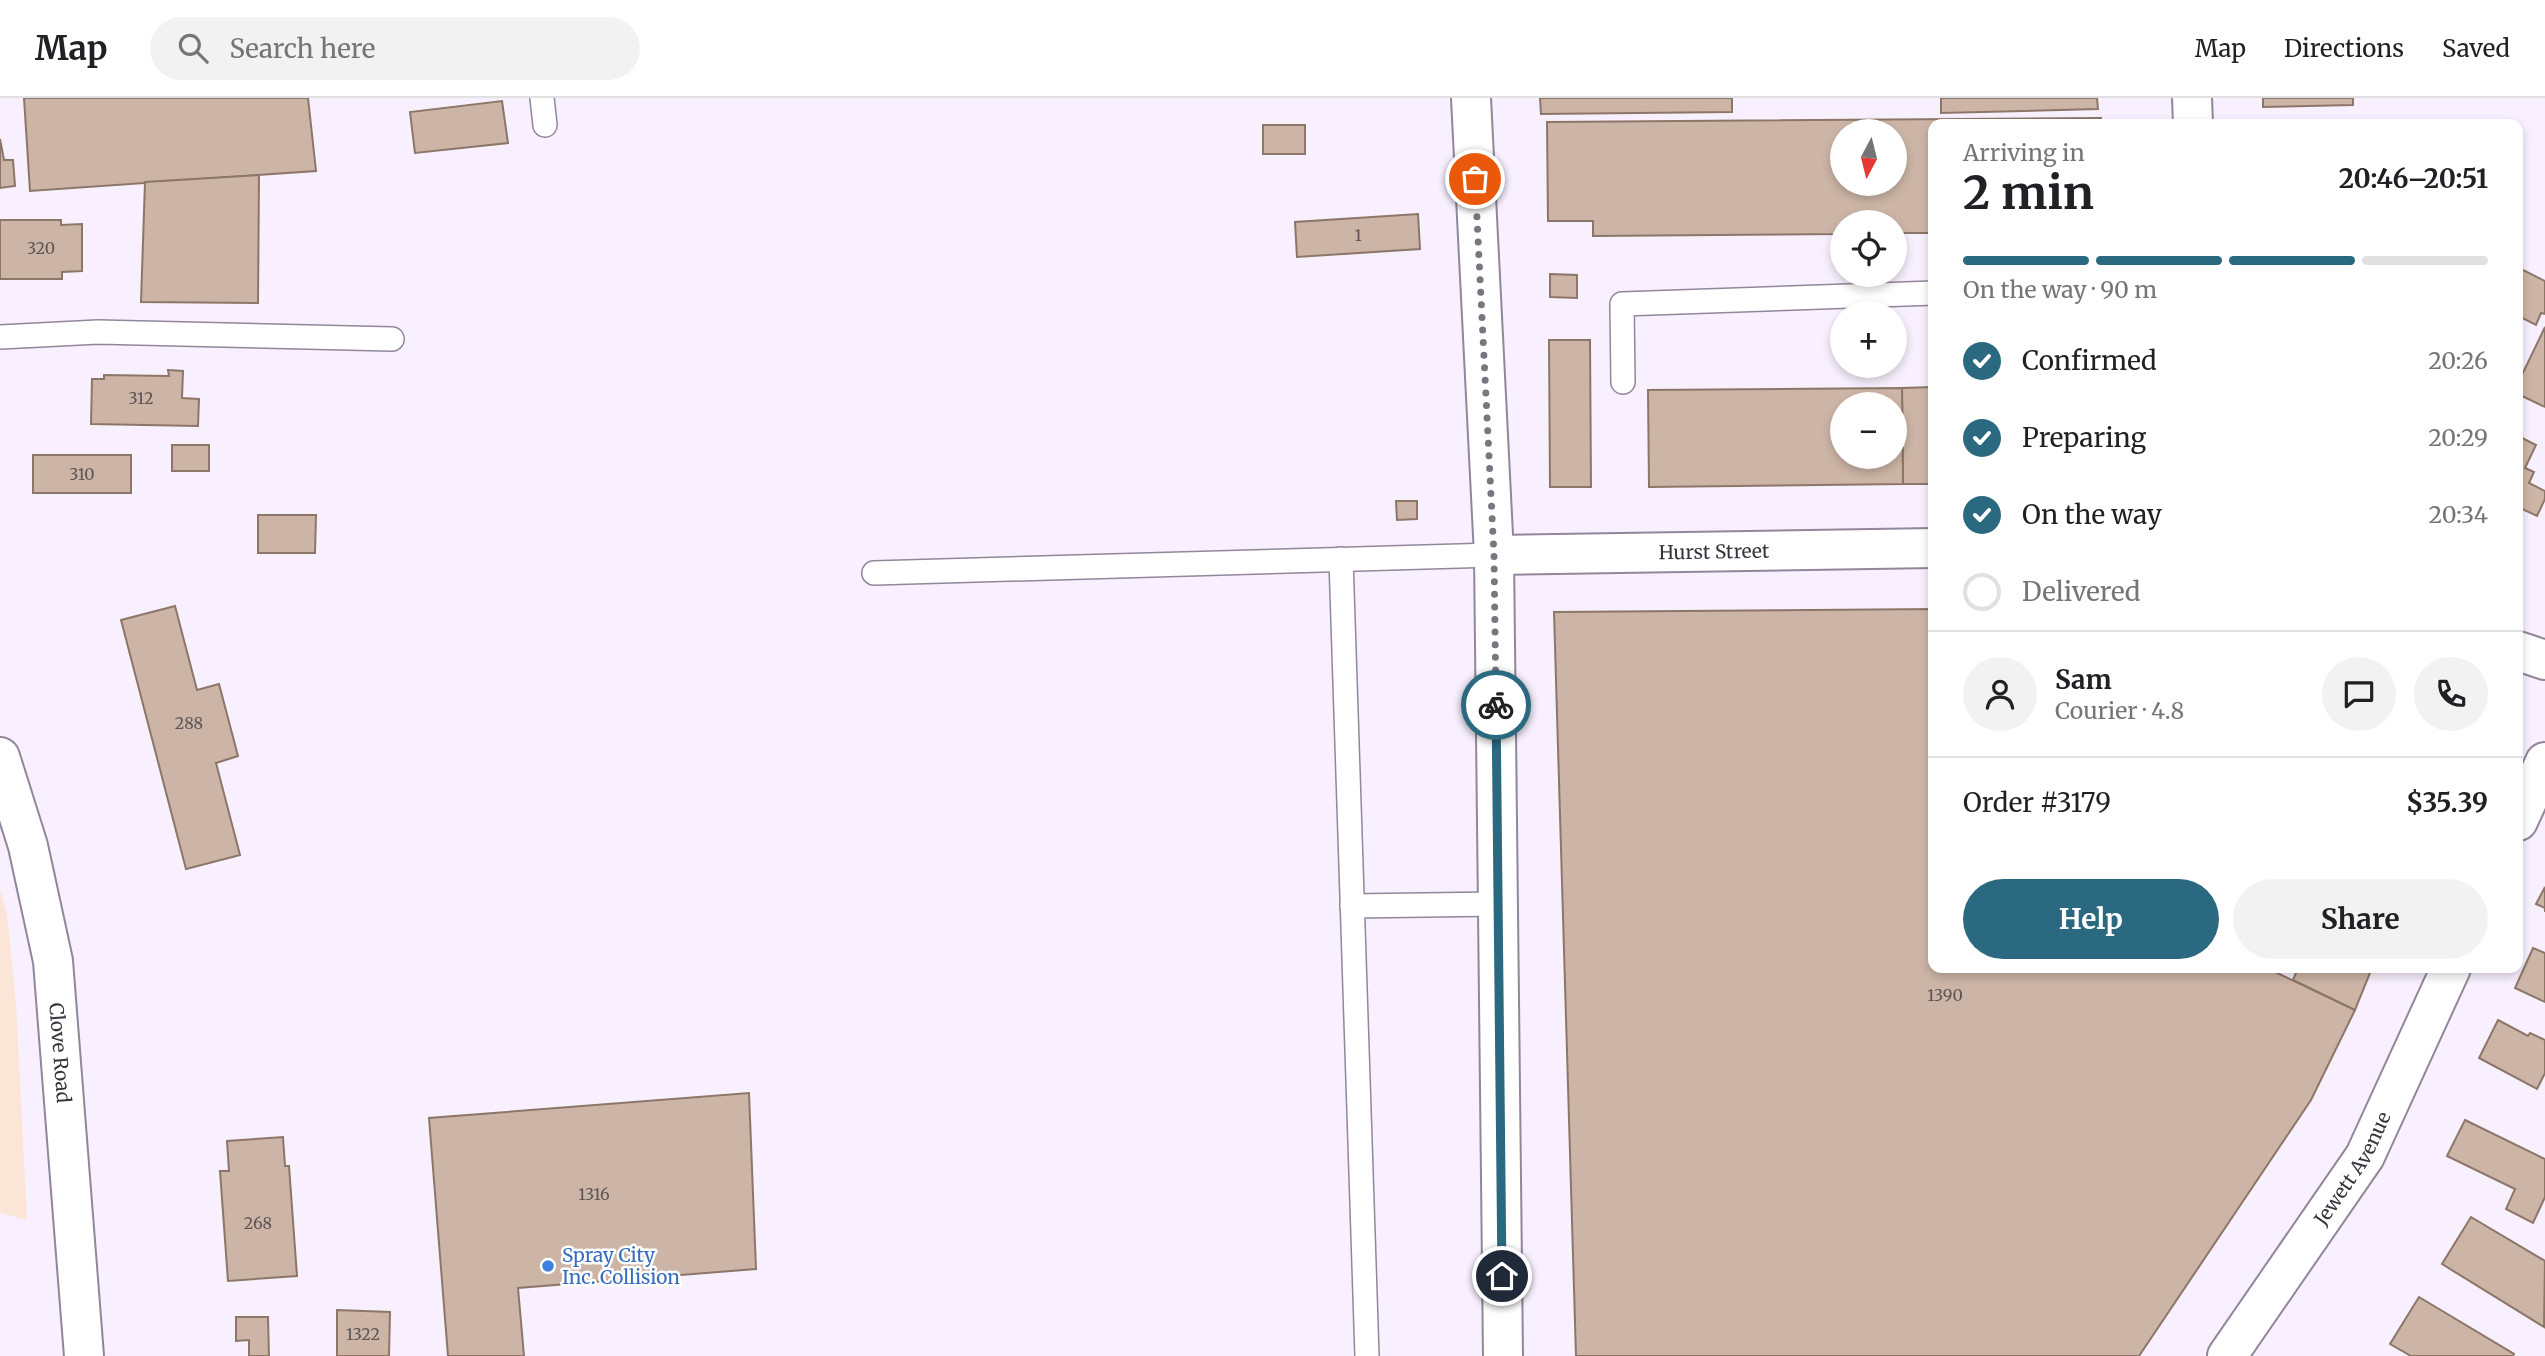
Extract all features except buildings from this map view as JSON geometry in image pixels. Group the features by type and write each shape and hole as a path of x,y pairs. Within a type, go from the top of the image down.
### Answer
{"street":[{"path":"1471,98 1494,555 1503,1356"},
{"path":"2192,98 2193,119"},
{"name":"Hurst Street","path":"1494,555 1928,548"},
{"path":"2523,653 2545,660"},
{"name":"Clove Road","path":"0,757 38,887 53,961 85,1356"},
{"path":"2523,810 2545,762"},
{"name":"Jewett Avenue","path":"2227,1356 2365,1156 2449,973"}],"lane":[{"path":"542,98 545,125"},
{"path":"1623,382 1622,304 1928,293"},
{"path":"0,337 98,332 392,339"},
{"path":"874,573 1494,555"},
{"path":"1341,559 1367,1356"},
{"path":"1352,906 1498,904"}],"shaded area":[{"path":"0,890 7,913 16,1003 27,1220 0,1213"}],"way so far":[{"path":"1475,179 1494,555 1496,705"}],"place":[{"name":"Spray City Inc. Collision","path":"548,1266"}],"route":[{"path":"1496,705 1502,1276"}]}
